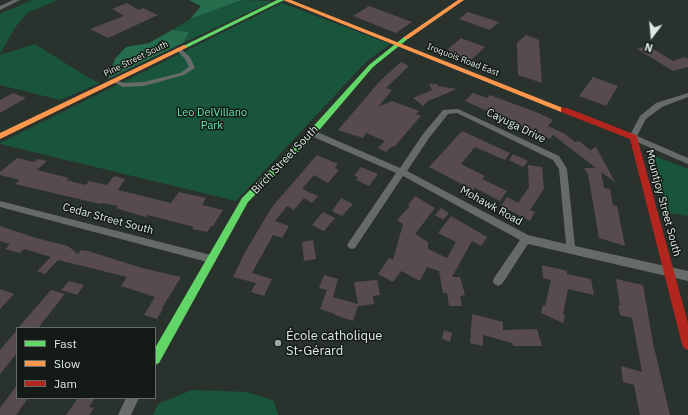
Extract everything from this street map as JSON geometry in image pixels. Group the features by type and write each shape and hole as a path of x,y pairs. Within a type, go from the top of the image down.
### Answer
{"street":[{"path":"0,8 17,0"},
{"name":"Pine Street South","path":"0,136 280,0"},
{"name":"Iroquois Road East","path":"286,0 396,45 633,137"},
{"name":"Birch Street South","path":"156,357 245,200 312,133 371,66 396,45 461,0"},
{"path":"114,80 123,85 144,84 182,74 192,68 188,58 179,49"},
{"path":"688,95 659,105 644,118 633,137 688,161"},
{"name":"Cayuga Drive","path":"352,245 426,136 446,112 458,111 556,158 563,169 566,184 571,250"},
{"name":"Mohawk Road","path":"312,133 402,172 526,239 688,276"},
{"name":"Mountjoy Street South","path":"633,137 688,344"},
{"name":"Cedar Street South","path":"0,204 211,258"},
{"path":"498,281 526,239"},
{"path":"124,415 132,399"}],"green space":[{"path":"32,0 58,0 27,13 14,29 0,54 0,14"},
{"path":"189,0 242,0 190,19 201,6"},
{"path":"242,0 273,1 183,43 189,32 172,30 190,19"},
{"name":"Leo DelVillano Park","path":"282,3 390,44 367,61 236,201 0,144 0,143"},
{"path":"172,30 189,32 183,43 108,79 115,59 126,47 149,43"},
{"path":"35,44 89,78 100,83 60,100 0,85 0,55"},
{"path":"650,154 688,169 688,216 668,213"},
{"path":"192,390 247,392 274,401 278,415 153,415 158,404"}],"building":[{"path":"127,3 139,10 143,8 158,15 108,38 90,29 124,16 112,9"},
{"path":"369,6 412,22 396,33 353,16"},
{"path":"468,12 499,22 490,30 459,19"},
{"path":"526,35 539,40 542,83 518,75 517,43"},
{"path":"461,38 485,47 470,61 445,52"},
{"path":"648,46 673,61 684,57 688,59 688,67 673,71 637,49"},
{"path":"401,62 409,66 386,88 392,90 378,107 392,101 419,111 416,114 421,116 394,147 392,146 386,152 378,148 385,141 366,133 363,138 338,130 380,81"},
{"path":"593,77 618,86 606,106 579,96"},
{"path":"429,84 437,84 438,86 457,89 428,101 423,106 413,98 432,90"},
{"path":"13,93 26,98 0,113 0,100"},
{"path":"473,93 487,98 490,95 536,112 553,120 548,126 565,134 575,142 579,141 590,150 596,147 615,182 601,172 604,188 610,189 613,205 617,206 625,246 599,238 588,174 584,168 596,168 553,135 550,139 465,101"},
{"path":"462,131 510,153 505,160 475,147 461,164 485,176 482,179 507,191 500,201 475,188 473,190 429,167"},
{"path":"513,154 528,161 523,167 509,160"},
{"path":"317,155 338,164 335,168 339,170 328,183 314,175 302,189 318,196 312,203 304,198 294,210 287,206 275,221 289,226 282,238 273,235 252,273 272,279 264,296 251,292 256,283 233,277 244,254 272,207"},
{"path":"17,158 34,162 38,159 47,161 37,170 69,178 66,180 86,185 89,181 107,185 114,176 125,179 118,190 171,203 179,192 206,198 202,205 223,210 213,226 211,226 207,232 192,229 194,227 148,215 146,217 116,208 118,206 102,203 100,204 15,184 20,180 0,175 0,172"},
{"path":"528,165 542,167 544,189 530,210 535,212 530,221 501,206 507,197 518,203 529,187"},
{"path":"361,167 378,174 369,186 356,180 358,177 354,176"},
{"path":"415,196 435,208 415,234 428,242 428,249 447,258 456,242 438,233 451,216 487,237 481,246 472,241 452,277 460,277 465,295 460,296 462,306 449,306 447,293 443,293 439,271 427,267 420,281 401,271 393,282 378,274 389,258 393,260 403,224 397,220 410,206 408,205"},
{"path":"341,198 353,204 342,216 332,211"},
{"path":"441,208 449,213 443,220 435,215"},
{"path":"323,212 335,218 324,231 312,225"},
{"path":"0,226 36,238 68,246 78,254 81,250 88,251 142,268 181,277 157,319 144,315 155,297 121,286 127,277 58,260 45,274 37,271 51,257 24,249 20,253 5,249 10,244 0,241"},
{"path":"313,240 316,259 304,261 302,242"},
{"path":"542,265 567,271 567,274 591,279 594,295 568,289 563,314 565,315 563,323 541,313 543,305 545,306 551,280 543,278"},
{"path":"324,275 338,279 333,297 358,304 354,282 377,280 380,295 373,296 374,304 358,306 353,321 335,315 320,309 327,290 319,288"},
{"path":"616,279 643,285 653,343 670,415 640,415 634,385 623,382 621,366 642,372 632,318 620,315"},
{"path":"69,281 84,285 77,295 61,290"},
{"path":"0,289 14,294 0,309"},
{"path":"51,290 65,294 39,327 19,327"},
{"path":"472,314 503,322 503,330 537,329 542,346 513,346 512,343 483,335 483,346 470,343"},
{"path":"444,330 452,333 450,342 442,339"},
{"path":"16,331 16,354 0,374 0,350"},
{"path":"16,386 16,399 27,399 16,415 0,415 0,408"},
{"path":"77,399 94,399 89,407 94,408 89,415 66,415"}],"traffic: fast":[{"path":"184,47 281,0"},
{"path":"156,357 245,200 312,133 371,66 406,38"}],"traffic: slow":[{"path":"286,0 564,110"},
{"path":"406,38 461,0"},
{"path":"0,136 184,47"}],"traffic: jam":[{"path":"564,110 633,137 688,344"}],"place":[{"name":"École catholique St-Gérard","path":"278,343"}]}
